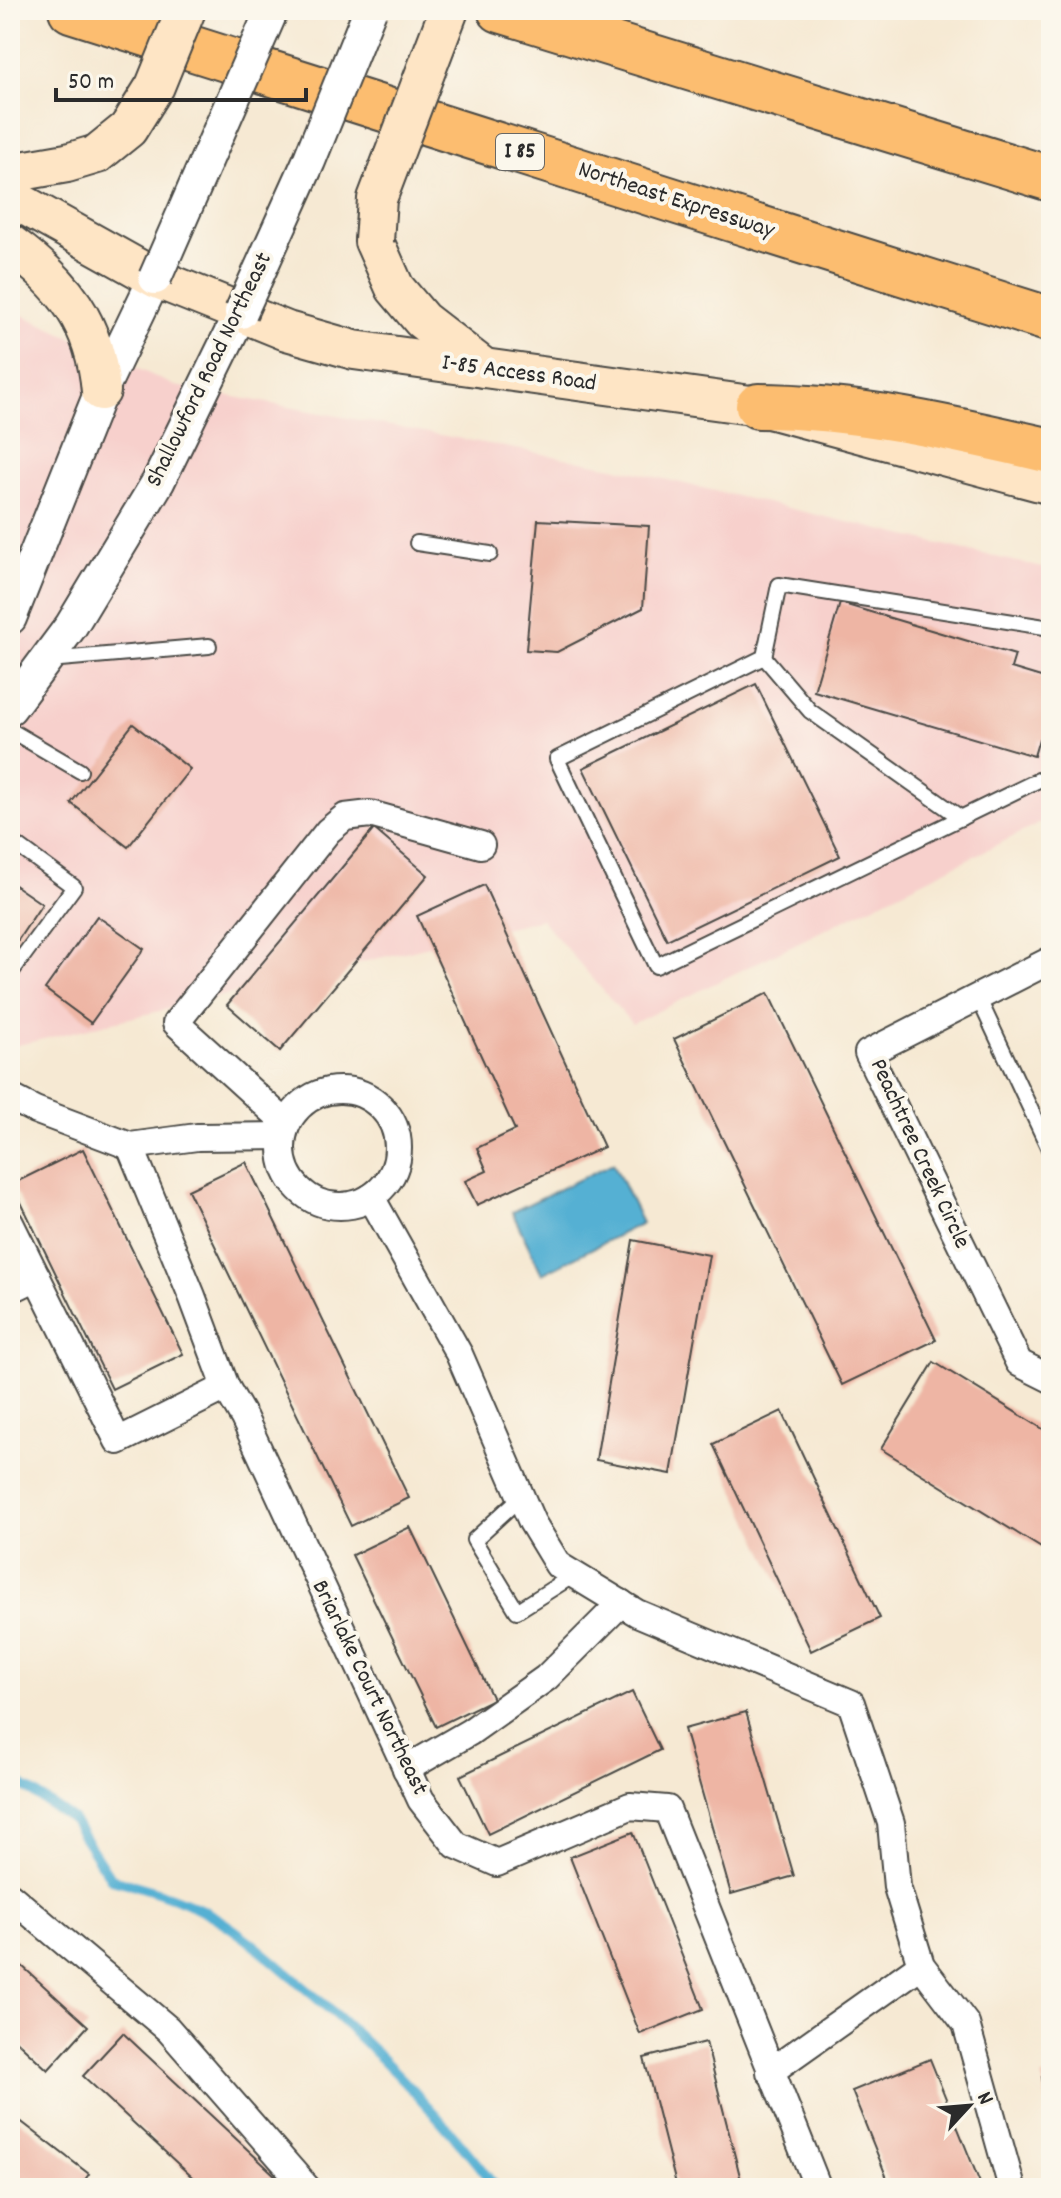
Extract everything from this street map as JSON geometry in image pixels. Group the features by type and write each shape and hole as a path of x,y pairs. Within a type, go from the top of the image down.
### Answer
{"highway":[{"name":"Northeast Expressway","path":"71,10 1051,320"},
{"path":"500,10 1051,179"},
{"path":"758,406 806,406 934,425 1051,451"}],"main road":[{"path":"10,173 42,169 97,154 128,129 155,86 186,10"},
{"path":"449,10 377,199 374,241 395,288 422,320 486,370"},
{"name":"I-85 Access Road","path":"10,197 155,278 287,331 354,350 758,406 1051,485"},
{"path":"10,244 57,284 87,327 97,354 101,391"}],"street":[{"path":"10,618 17,581 155,278 272,10"},
{"name":"Shallowford Road Northeast","path":"10,708 71,626 158,482 241,312 309,161 370,10"},
{"path":"284,1130 176,1023 328,831 345,817 370,814 481,845"},
{"name":"Peachtree Creek Circle","path":"1051,960 868,1053 1019,1363 1051,1379"},
{"path":"334,1090 352,1091 377,1104 394,1127 398,1147 395,1166 386,1184 371,1197 352,1205 333,1206 314,1200 298,1188 287,1173 282,1155 284,1130 300,1104 316,1094 334,1090"},
{"path":"10,1097 35,1110 130,1146 284,1130"},
{"name":"Briarlake Court Northeast","path":"130,1146 226,1387 244,1418 421,1800 456,1845 497,1863 630,1806 667,1809 818,2188"},
{"path":"371,1197 459,1354 532,1522 558,1565 637,1613 851,1703 891,1823 897,1887 921,1965 966,2024 1012,2188"},
{"path":"10,1223 118,1441 226,1387"},
{"path":"10,1290 37,1277"},
{"path":"406,1769 470,1732 546,1678 621,1603"},
{"path":"10,1896 168,2029 307,2188"},
{"path":"770,2072 921,1965"}],"lane":[{"path":"417,543 490,554"},
{"path":"764,657 779,585 1051,628"},
{"path":"45,660 209,646"},
{"path":"764,657 557,759 656,966 1051,774"},
{"path":"764,657 810,711 961,818"},
{"path":"10,730 80,771"},
{"path":"10,840 74,887 10,974"},
{"path":"978,997 1051,1153"},
{"path":"521,1497 474,1540 517,1611 574,1575"}],"shaded area":[{"path":"10,309 175,386 613,467 1051,570 1051,818 632,1024 541,919 10,1047"}],"water":[{"path":"613,1163 642,1223 542,1274 512,1212"}],"building":[{"path":"538,520 649,526 643,608 557,652 526,650"},
{"path":"840,603 1015,655 1011,668 1051,680 1051,743 1039,739 1034,756 814,691"},
{"path":"756,684 840,856 667,940 583,768"},
{"path":"133,724 190,769 128,847 71,803"},
{"path":"374,829 428,875 280,1051 227,1005"},
{"path":"10,882 42,904 10,952"},
{"path":"484,885 604,1147 477,1205 465,1181 487,1171 477,1148 515,1130 417,916"},
{"path":"97,916 144,949 91,1023 45,989"},
{"path":"768,993 936,1340 842,1385 674,1039"},
{"path":"83,1149 183,1354 112,1389 12,1184"},
{"path":"246,1162 409,1498 351,1526 188,1190"},
{"path":"633,1240 709,1255 671,1474 596,1460"},
{"path":"934,1362 1051,1434 1051,1554 881,1449"},
{"path":"782,1411 880,1618 811,1651 713,1444"},
{"path":"410,1527 493,1699 436,1727 352,1555"},
{"path":"632,1692 660,1750 488,1834 460,1776"},
{"path":"746,1712 794,1876 731,1894 684,1729"},
{"path":"633,1832 703,2009 640,2034 570,1857"},
{"path":"10,1955 88,2026 48,2070 10,2035"},
{"path":"123,2033 279,2179 271,2188 204,2188 83,2076"},
{"path":"706,2042 743,2188 677,2188 644,2058"},
{"path":"930,2059 982,2188 891,2188 852,2091"},
{"path":"1051,2075 1051,2117 1049,2117 1042,2077"},
{"path":"10,2113 89,2174 79,2188 10,2188"}],"waterway":[{"path":"10,1777 72,1819 111,1879 159,1892 204,1911 239,1933 271,1959 400,2077 450,2131 496,2188"}]}
